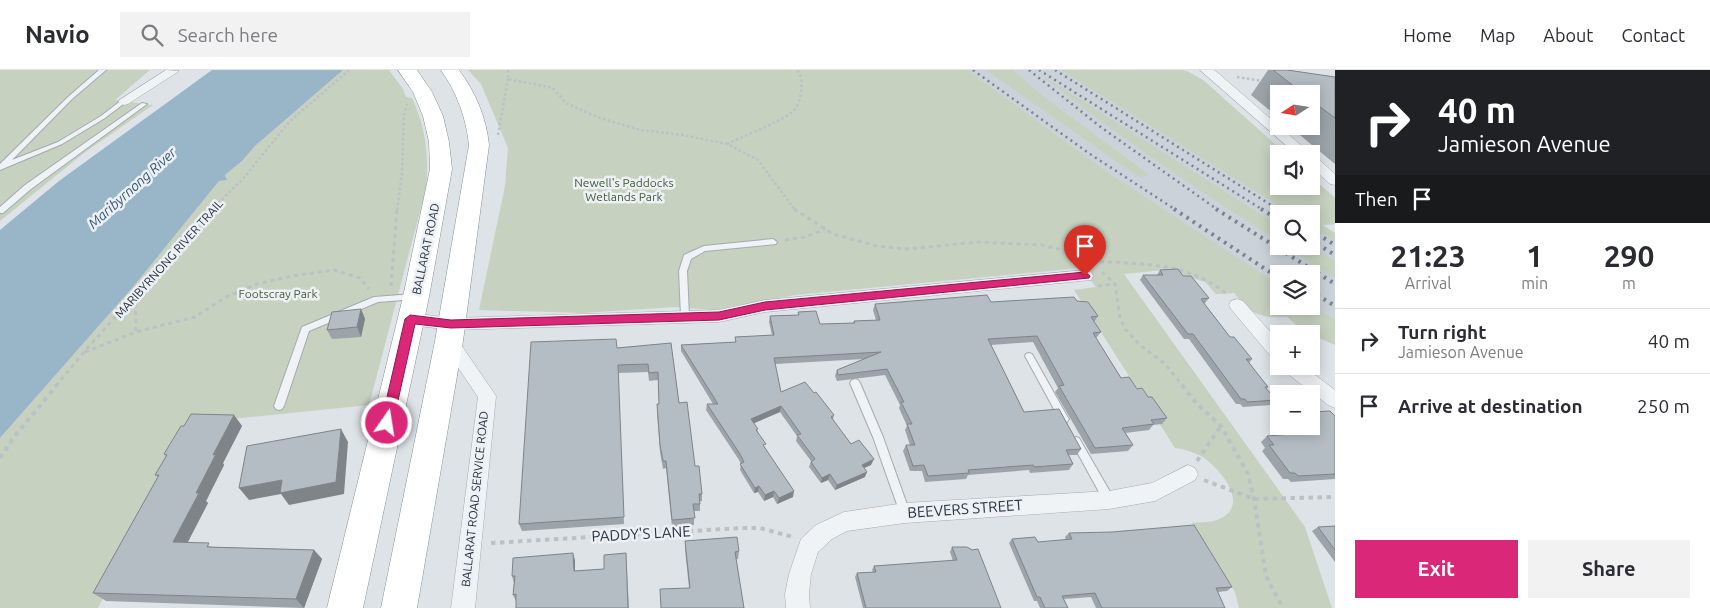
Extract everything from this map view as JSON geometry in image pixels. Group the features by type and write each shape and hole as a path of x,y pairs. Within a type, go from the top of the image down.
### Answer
{"highway":[{"name":"BALLARAT ROAD","path":"345,608 406,305 438,193 441,169 441,149 432,115 419,85 407,70"},
{"path":"399,608 450,333 477,169 478,131 470,104 450,70"}],"street":[{"path":"124,102 173,70"},
{"path":"144,104 173,70"},
{"path":"1206,70 1294,145"},
{"path":"1320,168 1335,181"},
{"path":"406,305 450,333 685,316 719,316 765,306 1086,268"},
{"path":"1237,305 1270,344"},
{"name":"BALLARAT ROAD SERVICE ROAD","path":"450,333 487,396 463,608"},
{"path":"1302,375 1335,400"},
{"name":"BEEVERS STREET","path":"809,546 824,532 844,522 905,513 1109,500 1155,492 1188,474"},
{"path":"798,608 797,594 800,574 809,546"}],"lane":[{"path":"0,168 70,98 103,70"},
{"path":"0,168 60,143 124,102"},
{"path":"0,211 28,187 144,104"},
{"path":"685,316 683,271 687,257 704,249 772,242"},
{"path":"279,406 305,329 377,299 406,305"},
{"path":"1029,356 1109,500"},
{"path":"855,382 878,437 905,513"}],"path":[{"name":"MARIBYRNONG RIVER TRAIL","path":"0,458 14,437 84,352 202,219 242,180 275,137 350,70"},
{"path":"726,144 793,112 804,90 800,73 797,70"},
{"path":"1235,76 1271,83"},
{"path":"479,145 494,144 497,138 508,79"},
{"path":"406,305 394,232 402,174 404,115 408,102"},
{"path":"772,242 804,237 826,229"},
{"path":"1086,268 1162,267 1193,274 1210,279 1220,286 1237,305"},
{"path":"84,352 136,332 195,317 226,297 257,284 292,276 334,270 360,278 377,299"},
{"path":"135,295 136,332"},
{"path":"1221,426 1188,474 1254,499 1335,497"},
{"name":"PADDY'S LANE","path":"470,544 760,528 795,538 809,546"}],"shaded area":[{"path":"961,70 1183,70 1203,80 1276,145 1270,145 1270,195 1320,195 1320,185 1335,198 1335,224 1322,225 1335,233 1335,327 1320,314 1320,265 1270,265 1270,285 1215,250"}],"green space":[{"path":"0,70 150,70 115,100 153,105 84,153 0,221"},
{"name":"Footscray Park","path":"343,70 389,70 403,89 406,97 412,98 417,109 421,120 427,154 426,189 369,405 192,423 98,608 0,608 0,438 133,287 219,181 227,180 225,175 242,161 255,146"},
{"name":"Newell's Paddocks Wetlands Park","path":"468,70 967,70 1107,172 1270,279 1270,315 1320,315 1320,311 1335,320 1335,345 1320,338 1320,325 1297,325 1287,317 1262,316 1251,310 1234,293 1216,294 1205,282 1164,270 1124,274 1305,527 1332,608 1239,608 1235,592 1192,523 1209,522 1219,519 1228,513 1233,505 1233,496 1229,486 1216,469 1201,456 1175,448 1074,290 1096,287 1081,268 795,295 713,310 675,307 582,313 479,310 505,186 508,148 481,84"},
{"path":"986,70 1013,70 1044,97 1149,175 1140,178"},
{"path":"1061,70 1187,71 1203,80 1276,145 1270,145 1270,195 1320,195 1320,185 1335,198 1335,224 1322,225 1335,233 1335,241 1320,232 1320,205 1278,205"},
{"path":"1040,74 1270,220 1270,236 1187,182"},
{"path":"1320,252 1335,261 1335,278 1320,268 1320,265 1315,265 1299,255 1320,255"}],"water":[{"name":"Maribyrnong River","path":"212,70 343,70 255,146 242,161 225,175 227,180 219,181 133,287 0,438 0,230 59,181"}],"building":[{"path":"1273,70 1287,70 1335,77 1335,118 1320,107 1320,85 1292,85"},
{"path":"1178,269 1183,276 1191,276 1209,298 1201,299 1230,337 1234,337 1252,359 1246,359 1268,387 1265,387 1270,393 1270,400 1247,402 1245,399 1241,399 1193,334 1188,334 1143,275 1163,275 1160,270"},
{"path":"987,295 991,302 1074,297 1077,301 1088,302 1098,316 1091,317 1101,332 1093,333 1121,378 1129,377 1137,389 1142,388 1148,397 1152,397 1167,418 1151,420 1154,424 1122,428 1133,445 1095,448 1059,386 1064,385 1037,336 988,339 1024,412 1059,409 1081,449 1066,450 1073,464 968,470 969,473 928,476 924,465 913,466 906,445 915,445 907,424 912,424 901,402 904,402 887,369 838,375 837,370 881,352 774,358 781,392 805,382 814,393 816,392 834,415 831,417 851,444 859,440 874,459 862,465 867,472 837,485 830,474 822,478 811,462 815,459 797,435 801,434 781,406 751,419 766,444 763,445 794,491 779,498 774,491 765,495 759,486 755,488 740,464 744,462 740,454 707,404 718,404 681,345 736,342 735,337 774,335 770,316 799,315 798,312 816,311 820,324 855,323 854,321 880,320 875,304"},
{"path":"361,309 357,327 327,330 332,312"},
{"path":"616,339 617,348 671,343 679,403 687,402 695,466 699,466 702,494 699,494 700,504 693,504 695,518 672,520 666,461 663,461 660,445 657,404 659,404 658,372 649,373 648,364 618,365 624,517 519,524 531,342"},
{"path":"1330,411 1335,416 1335,474 1298,476 1295,473 1290,473 1269,445 1274,445 1267,436 1320,435 1320,412"},
{"path":"191,414 234,415 196,493 199,493 173,542 209,543 207,547 314,550 296,599 93,593 159,475 155,475 167,455 164,454 181,426 184,426"},
{"path":"341,429 336,482 280,493 282,480 239,488 247,446"},
{"path":"1194,525 1232,587 1216,588 1225,608 1102,608 1095,593 1062,596 1068,608 1045,608 1040,597 1037,597 1012,539 1035,537 1038,542 1072,539 1069,533 1112,532"},
{"path":"1335,526 1335,550 1318,527"},
{"path":"737,537 739,551 735,552 744,608 661,608 660,589 690,588 685,541"},
{"path":"952,547 978,549 1001,608 866,608 857,573 876,572 874,566 957,560"},
{"path":"573,553 574,571 604,569 604,555 626,553 628,608 516,608 516,594 513,595 515,576 512,576 513,558"}],"railway":[{"path":"973,70 1090,154 1176,210"},
{"path":"1029,70 1102,128 1218,210"},
{"path":"1039,70 1263,210"},
{"path":"1055,70 1271,205"},
{"path":"1174,209 1270,272"},
{"path":"1216,209 1335,284"},
{"path":"1261,209 1270,214"},
{"path":"1320,236 1335,245"},
{"path":"1320,246 1335,255"},
{"path":"1320,297 1335,306"}],"route":[{"path":"387,423 410,319 451,324 719,316 765,306 1085,276"}]}
